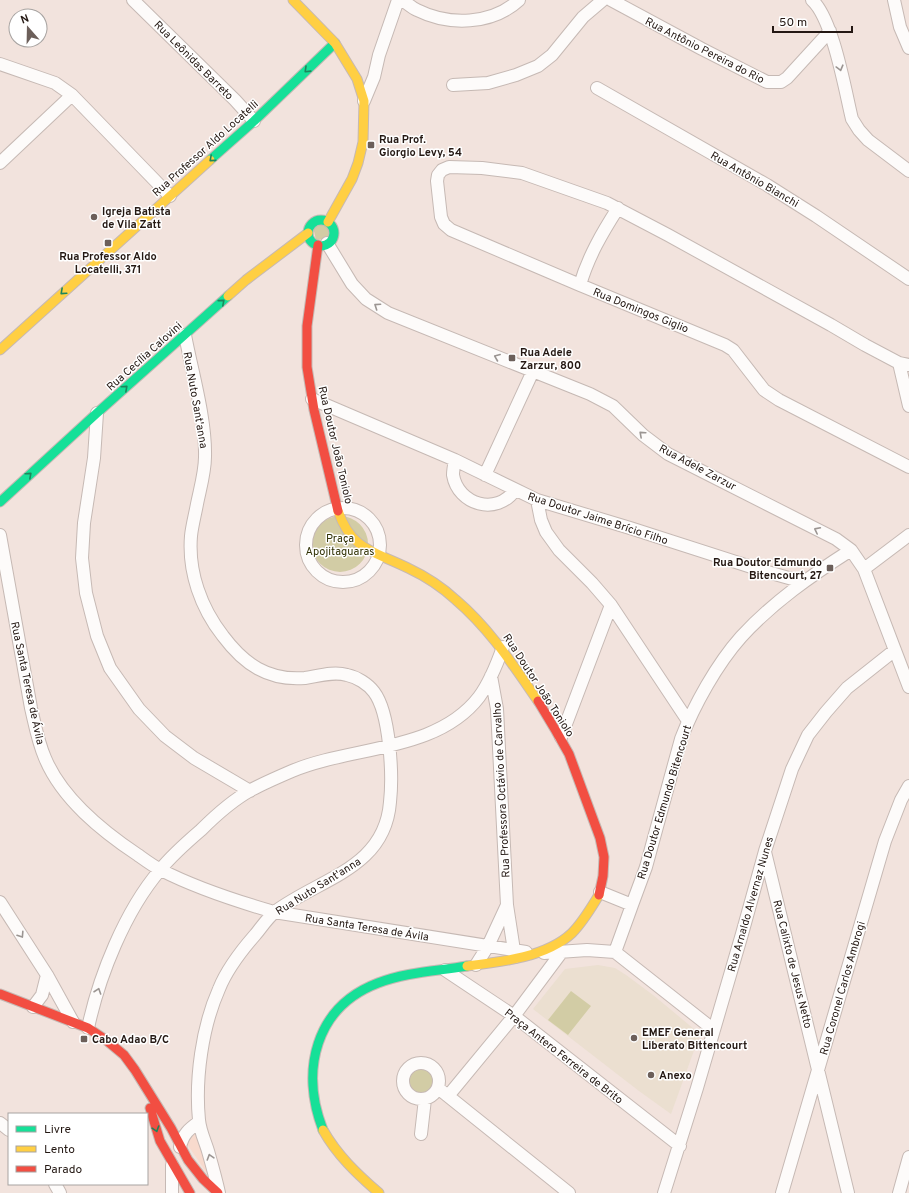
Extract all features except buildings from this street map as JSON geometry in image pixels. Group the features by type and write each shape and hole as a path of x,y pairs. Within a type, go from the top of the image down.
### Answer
{"street":[{"name":"Rua Leônidas Barreto","path":"133,0 235,100 254,121"},
{"path":"294,0 335,43 357,80 364,101 363,142 358,163 352,179 328,222"},
{"path":"364,101 374,77 379,55 398,0"},
{"path":"402,0 417,10 432,16 450,20 466,21 484,18 500,12 518,0"},
{"path":"454,85 488,83 516,75 538,66 552,55 583,18 603,0"},
{"name":"Rua Antônio Pereira do Rio","path":"610,0 767,82 781,82 787,78 830,31"},
{"path":"812,0 819,7 830,31 852,119 868,140 909,171"},
{"path":"894,0 900,27 909,47"},
{"name":"Rua Professor Aldo Locatelli","path":"0,350 254,121 335,43"},
{"path":"0,64 55,83 72,96 170,196"},
{"name":"Rua Antônio Bianchi","path":"597,88 767,185 909,279"},
{"path":"0,163 72,96"},
{"path":"580,285 450,230 444,224 441,217 437,181 438,175 442,170 449,167 482,168 522,172 618,208 865,345 904,364 909,406"},
{"name":"Rua Domingos Giglio","path":"618,208 594,247 587,262 580,285 725,345 733,350 764,390 779,400 909,467"},
{"path":"320,220 328,222 333,229 330,240 323,244 310,240 308,229 313,222 320,220"},
{"name":"Rua Cecília Calovini","path":"0,502 246,280 308,233"},
{"name":"Rua Adele Zarzur","path":"323,244 352,284 366,298 388,313 590,394 613,406 643,435 668,454 836,539 851,550 864,569 909,687"},
{"name":"Rua Doutor João Toniolo","path":"323,244 307,324 306,356 312,399 342,522 349,534 366,550 408,568 433,582 455,597 478,619 503,647 560,737 581,785 598,832 604,856 600,892 584,919 572,934 558,945 540,953"},
{"name":"Rua Nuto Sant'anna","path":"184,335 201,415 206,459 191,536 192,564 198,590 208,616 224,638 241,656 257,669 277,676 303,678 326,674 346,674 366,683 375,693 382,707 390,745 390,803 384,830 373,849 356,864 274,912 234,962 219,988 204,1031 199,1085 199,1122 212,1163 218,1193"},
{"path":"485,475 533,371"},
{"name":"Rua Doutor Jaime Brício Filho","path":"312,399 455,460 537,500 630,528 764,572 803,582"},
{"path":"97,414 94,458 84,524 82,558 86,593 98,636 110,668 139,709 165,736 194,758 250,791"},
{"path":"455,460 453,476 456,485 460,491 473,501 488,505 496,504 504,501 515,490"},
{"path":"537,500 541,520 546,532 559,550 611,605 688,721"},
{"path":"338,508 350,509 362,513 371,521 378,531 380,543 379,556 374,566 366,574 356,580 344,582 333,581 323,577 315,570 309,561 306,551 308,532 313,523 328,511 338,508"},
{"name":"Rua Santa Teresa de Ávila","path":"0,535 31,708 45,758 57,781 77,805 116,840 160,870 240,902 274,912 488,946 515,954 540,953"},
{"path":"864,569 909,535"},
{"name":"Rua Doutor Edmundo Bitencourt","path":"632,905 646,867 679,746 688,721 708,684 741,637 779,601 803,582 851,550"},
{"path":"560,737 611,605"},
{"path":"88,1028 92,1008 119,936 139,899 160,870 216,816 250,791 293,770 333,757 390,745 422,736 450,724 466,712 480,696 491,676 503,647"},
{"name":"Rua Arnaldo Alvernaz Nunes","path":"664,1193 680,1146 765,851 792,769 808,735 826,712 847,688 895,650"},
{"name":"Rua Professora Octávio de Carvalho","path":"491,676 498,709 507,905 515,954"},
{"name":"Rua Coronel Carlos Ambrogi","path":"782,1193 885,841 901,800 909,786"},
{"name":"Rua Calixto de Jesus Netto","path":"765,851 819,1067 848,1193"},
{"path":"600,892 632,905 615,952"},
{"path":"0,902 47,975 73,1022"},
{"name":"Rua Professora Octávio de Carvalho","path":"476,965 488,946 507,905"},
{"path":"540,953 587,950 615,952 714,1030"},
{"path":"448,1096 514,1016 561,952"},
{"path":"379,1193 344,1162 329,1144 318,1120 312,1094 312,1069 317,1046 330,1020 345,1003 366,988 387,979 410,974 476,965 515,954"},
{"name":"Praça Antero Ferreira de Brito","path":"445,970 514,1016 680,1146"},
{"path":"33,1007 42,995 47,975"},
{"path":"0,994 88,1028 106,1040 124,1055 135,1070 195,1170 218,1193"},
{"path":"418,1063 430,1065 436,1069 439,1075 440,1081 438,1088 435,1093 426,1099 413,1097 404,1088 404,1075 407,1070 418,1063"},
{"path":"438,1088 569,1193"},
{"path":"147,1091 152,1116 160,1141 190,1193"},
{"path":"421,1134 426,1099"},
{"path":"172,1193 172,1164 176,1152 180,1147 182,1138 199,1122"},
{"path":"0,1123 8,1129"},
{"path":"899,1193 909,1157"}],"shaded area":[{"name":"EMEF General Liberato Bittencourt","path":"598,965 615,968 626,975 700,1034 671,1114 533,1009 565,969"},
{"path":"196,1131 211,1179 187,1144"}],"green space":[{"path":"320,223 330,229 328,239 316,240 313,227"},
{"name":"Praça Apojitaguaras","path":"334,516 346,516 356,520 364,528 368,538 368,550 364,560 356,568 346,572 334,572 324,568 316,560 312,550 312,538 316,528 324,520"},
{"path":"571,991 591,1006 568,1035 548,1020"},
{"path":"421,1067 431,1071 435,1081 431,1091 421,1095 411,1091 407,1081 411,1071"}],"traffic: fast":[{"path":"210,160 254,121 335,43"},
{"path":"321,220 330,224 334,233 330,242 321,246 312,242 308,233 312,224 321,220"},
{"path":"0,502 228,296"},
{"path":"323,1130 316,1108 313,1086 314,1064 318,1043 327,1025 340,1008 357,994 389,979 411,974 467,966"}],"traffic: slow":[{"path":"293,0 335,43 357,79 364,101 363,142 358,163 352,179 328,222"},
{"path":"0,350 210,160"},
{"path":"228,296 246,280 308,233"},
{"path":"338,511 350,534 357,542 375,553 427,578 468,611 490,635 538,701"},
{"path":"467,966 494,963 523,957 550,948 562,941 576,929 587,915 599,895"},
{"path":"323,1130 348,1164 379,1193"}],"traffic: jam":[{"path":"318,245 307,326 307,367 314,410 338,511"},
{"path":"538,701 569,754 600,838 604,857 603,876 599,895"},
{"path":"0,994 88,1028 106,1040 124,1055 171,1128 188,1160 203,1179 218,1193"},
{"path":"150,1108 160,1141 190,1193"}],"place":[{"name":"Rua Prof. Giorgio Levy, 54","path":"371,145"},
{"name":"Igreja Batista de Vila Zatt","path":"94,217"},
{"name":"Rua Professor Aldo Locatelli, 371","path":"108,243"},
{"name":"Rua Adele Zarzur, 800","path":"512,358"},
{"name":"Rua Doutor Edmundo Bitencourt, 27","path":"830,568"},
{"name":"EMEF General Liberato Bittencourt","path":"634,1038"},
{"name":"Cabo Adao B/C","path":"84,1039"},
{"name":"Anexo","path":"651,1075"}]}
